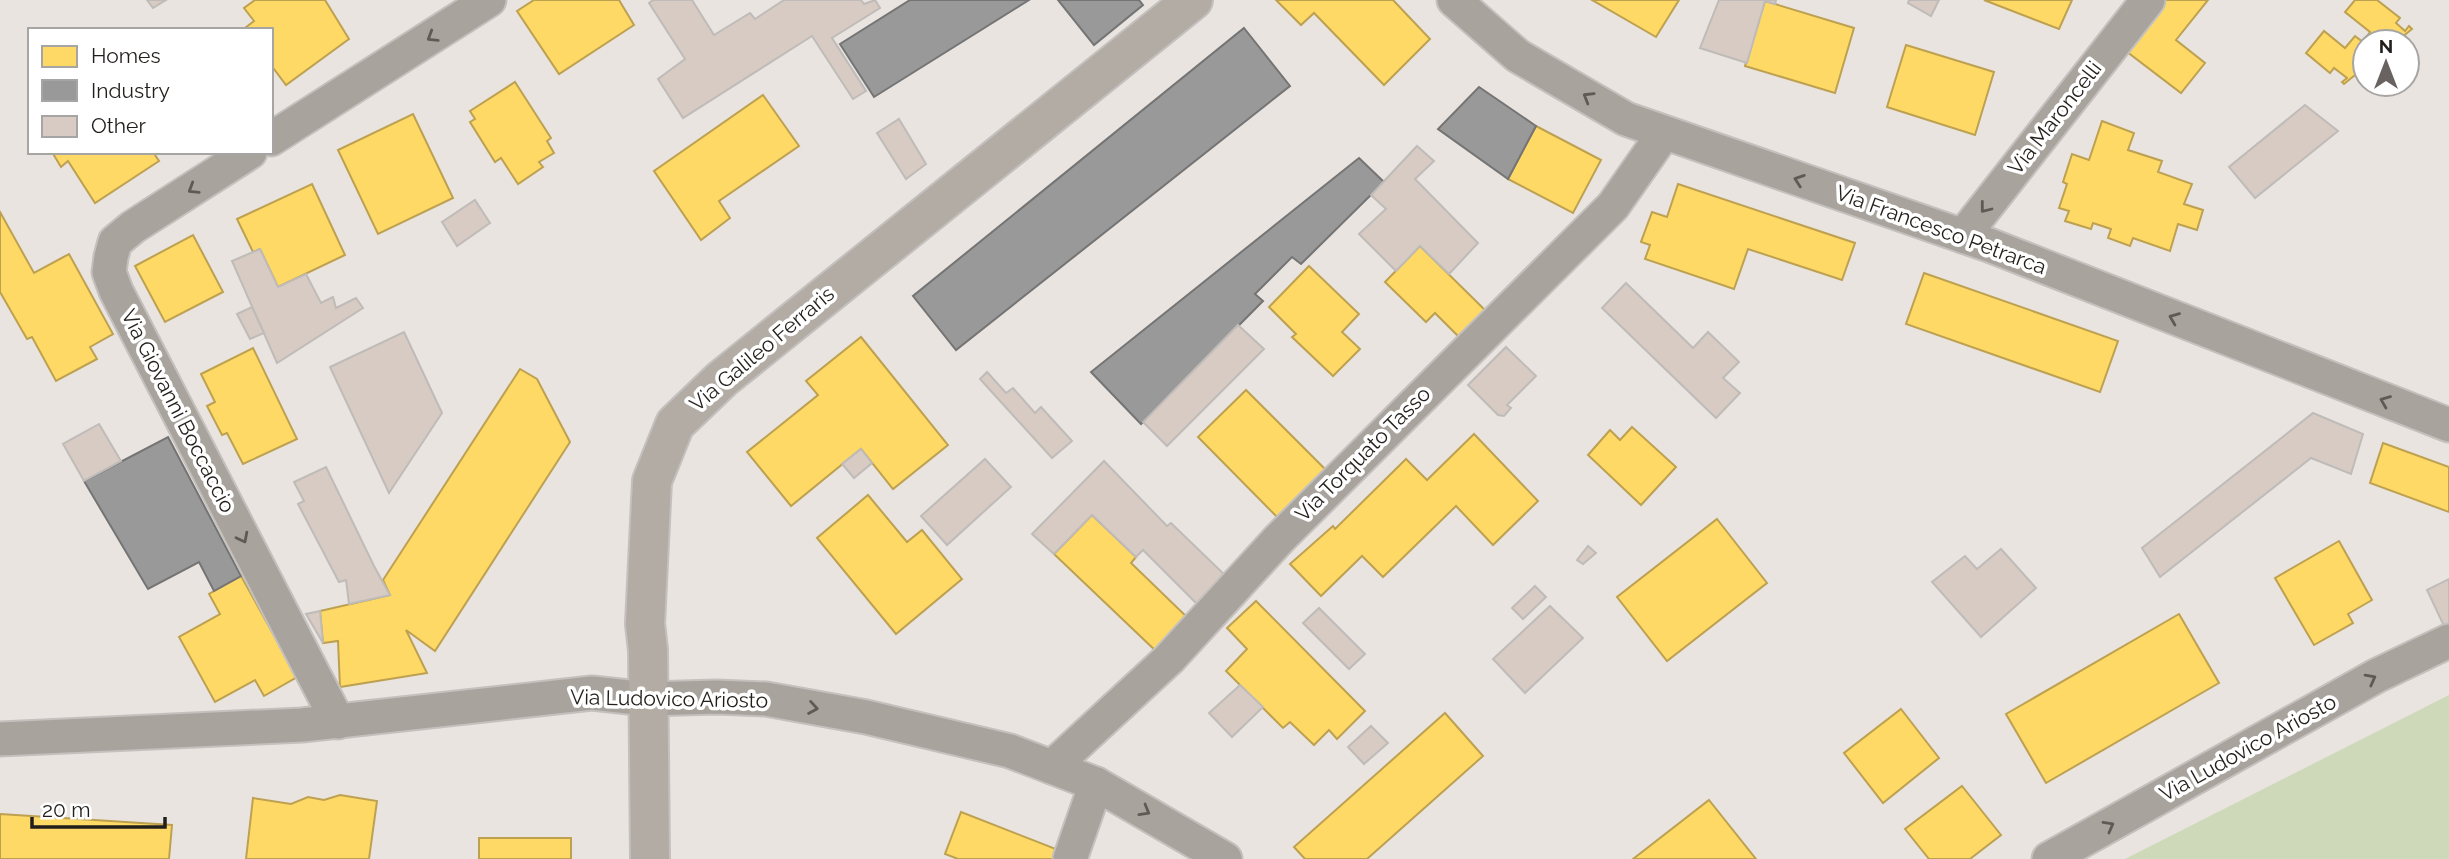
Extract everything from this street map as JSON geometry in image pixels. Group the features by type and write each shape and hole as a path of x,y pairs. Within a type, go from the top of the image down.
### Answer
{"main road":[{"name":"Via Galileo Ferraris","path":"650,859 648,650 645,624 652,481 675,424 722,379 1193,0"}],"street":[{"path":"273,138 489,0"},
{"name":"Via Francesco Petrarca","path":"1454,0 1518,56 1626,119 1963,236 2449,425"},
{"name":"Via Maroncelli","path":"1963,236 2148,0"},
{"name":"Via Torquato Tasso","path":"1052,767 1169,659 1279,539 1613,206 1664,133"},
{"name":"Via Giovanni Boccaccio","path":"247,154 133,227 115,242 109,272 122,304 338,722"},
{"name":"Via Ludovico Ariosto","path":"2049,859 2376,676 2449,641"},
{"name":"Via Ludovico Ariosto","path":"0,739 302,725 592,694 648,699 766,699 866,717 1010,751 1096,784 1225,859"},
{"path":"1081,855 1096,784"}],"green space":[{"path":"2449,695 2449,859 2125,859"}],"building: Homes":[{"path":"255,0 325,0 349,39 286,85 273,68 273,28 245,28 254,21 244,8"},
{"path":"534,0 619,0 634,25 559,74 517,11"},
{"path":"1276,0 1393,0 1430,39 1384,85 1314,13 1301,25"},
{"path":"1592,0 1679,0 1656,37"},
{"path":"1984,0 2072,0 2059,29"},
{"path":"2160,0 2208,0 2176,40 2205,63 2181,93 2122,48"},
{"path":"2355,0 2377,0 2400,18 2396,23 2402,28 2365,28 2345,12"},
{"path":"1765,1 1854,28 1835,93 1745,66"},
{"path":"2324,31 2345,48 2351,41 2351,78 2344,84 2342,82 2347,78 2334,68 2330,73 2306,53"},
{"path":"1906,45 1994,72 1975,135 1887,107"},
{"path":"515,82 551,138 547,141 554,153 539,162 543,167 518,184 501,158 495,162 470,122 475,119 470,111"},
{"path":"763,95 799,146 719,201 730,218 701,240 654,171"},
{"path":"413,114 453,198 378,234 338,150"},
{"path":"2102,121 2134,133 2128,150 2162,161 2158,172 2192,184 2184,204 2203,210 2197,230 2178,224 2170,251 2133,238 2130,246 2108,238 2111,229 2093,223 2091,229 2065,221 2069,211 2059,208 2067,184 2063,182 2072,154 2089,160"},
{"path":"1536,126 1601,160 1573,213 1508,179"},
{"path":"53,154 154,154 159,161 95,203 68,161 61,167"},
{"path":"312,184 345,255 278,287 260,249 253,252 237,219"},
{"path":"1678,184 1855,243 1842,280 1748,249 1734,289 1645,259 1650,245 1641,242 1652,212 1667,217"},
{"path":"0,212 34,273 69,254 113,334 90,347 97,359 56,381 32,337 27,339 0,292"},
{"path":"193,235 223,292 165,322 135,266"},
{"path":"1420,246 1489,314 1462,340 1435,313 1426,322 1385,282"},
{"path":"1309,266 1359,314 1342,332 1360,349 1333,376 1292,337 1296,334 1269,307"},
{"path":"1924,273 2118,341 2100,392 1906,324"},
{"path":"861,337 948,445 893,489 861,449 791,506 747,452 818,395 806,381"},
{"path":"253,348 297,439 243,464 227,433 222,435 207,406 215,402 201,374"},
{"path":"520,369 537,379 570,442 435,651 406,630 427,673 340,687 338,641 323,643 320,611 390,595 383,580"},
{"path":"1246,390 1328,472 1280,520 1198,437"},
{"path":"1632,427 1676,467 1641,505 1588,455 1610,430 1620,440"},
{"path":"1474,434 1538,501 1493,545 1456,506 1383,577 1362,556 1321,596 1290,564 1333,526 1335,529 1406,459 1427,480"},
{"path":"2383,443 2449,467 2449,512 2370,483"},
{"path":"868,495 907,542 922,530 962,579 896,634 817,538"},
{"path":"1092,515 1136,557 1131,563 1190,620 1159,654 1054,554"},
{"path":"1717,519 1767,583 1667,661 1617,597"},
{"path":"2339,541 2372,600 2348,614 2353,623 2314,645 2275,578"},
{"path":"241,576 297,677 264,696 255,680 215,702 179,637 220,614 209,594"},
{"path":"1256,601 1365,711 1337,739 1329,730 1314,745 1290,722 1283,728 1226,671 1247,649 1227,628"},
{"path":"2179,614 2219,683 2046,783 2006,714"},
{"path":"1901,709 1939,758 1883,803 1844,753"},
{"path":"1445,713 1483,756 1367,859 1305,859 1294,847"},
{"path":"1962,786 2001,835 1970,859 1929,859 1905,829"},
{"path":"340,795 377,801 369,859 246,859 253,798 291,804 308,797 324,800"},
{"path":"1709,800 1756,859 1633,859"},
{"path":"961,812 1061,851 1058,859 958,859 945,854"},
{"path":"0,814 172,825 169,859 0,859"},
{"path":"479,838 571,838 571,859 479,859"}],"building: Industry":[{"path":"910,0 1029,0 874,97 840,44"},
{"path":"1058,0 1139,0 1143,5 1094,45"},
{"path":"1244,28 1290,86 956,350 913,296"},
{"path":"1479,87 1536,126 1508,179 1438,129"},
{"path":"1359,158 1384,182 1301,264 1292,257 1255,294 1263,301 1141,424 1091,372"},
{"path":"168,437 241,576 214,591 199,562 148,589 84,481"}],"building: Other":[{"path":"147,0 166,0 153,8"},
{"path":"653,0 692,0 714,35 750,13 755,19 784,0 861,0 864,4 875,0 880,8 832,38 866,91 853,99 812,36 683,118 658,79 685,59 649,3"},
{"path":"1719,0 1776,0 1775,4 1765,1 1747,63 1700,48"},
{"path":"1909,0 1939,0 1931,16 1908,3"},
{"path":"2305,105 2338,131 2255,198 2229,167"},
{"path":"899,119 926,164 906,179 877,133"},
{"path":"1417,146 1434,161 1415,179 1478,243 1449,274 1420,246 1396,271 1359,234 1386,209 1371,195"},
{"path":"475,200 490,223 457,246 442,222"},
{"path":"260,249 278,287 306,274 321,303 333,297 336,308 356,298 363,308 277,363 232,261"},
{"path":"1626,283 1693,348 1708,332 1739,362 1723,378 1740,393 1716,418 1602,308"},
{"path":"252,307 264,333 250,339 237,314"},
{"path":"1238,325 1264,349 1167,446 1143,422"},
{"path":"404,332 442,413 389,493 330,367"},
{"path":"1506,347 1536,376 1507,405 1511,408 1504,416 1498,415 1468,385"},
{"path":"987,372 1006,393 1013,388 1035,413 1041,407 1072,441 1052,458 980,379"},
{"path":"2313,413 2363,434 2351,474 2311,458 2160,577 2142,548"},
{"path":"99,424 121,461 84,481 63,444"},
{"path":"861,449 872,463 854,478 842,464"},
{"path":"985,459 1011,487 947,545 921,516"},
{"path":"1104,461 1167,526 1171,523 1228,578 1201,608 1143,550 1136,557 1092,515 1054,554 1032,534"},
{"path":"326,467 390,595 349,604 346,580 339,582 298,504 304,501 294,482"},
{"path":"1588,546 1596,553 1583,564 1577,560"},
{"path":"2001,549 2036,588 1981,637 1932,582 1965,556 1977,569"},
{"path":"2449,579 2449,624 2444,626 2427,590"},
{"path":"1535,586 1546,597 1523,619 1512,608"},
{"path":"1550,606 1583,638 1525,693 1493,659"},
{"path":"1319,608 1365,654 1349,669 1303,623"},
{"path":"320,611 323,643 306,614"},
{"path":"1240,685 1263,707 1232,737 1209,713"},
{"path":"1371,726 1388,743 1364,764 1348,747"}]}
